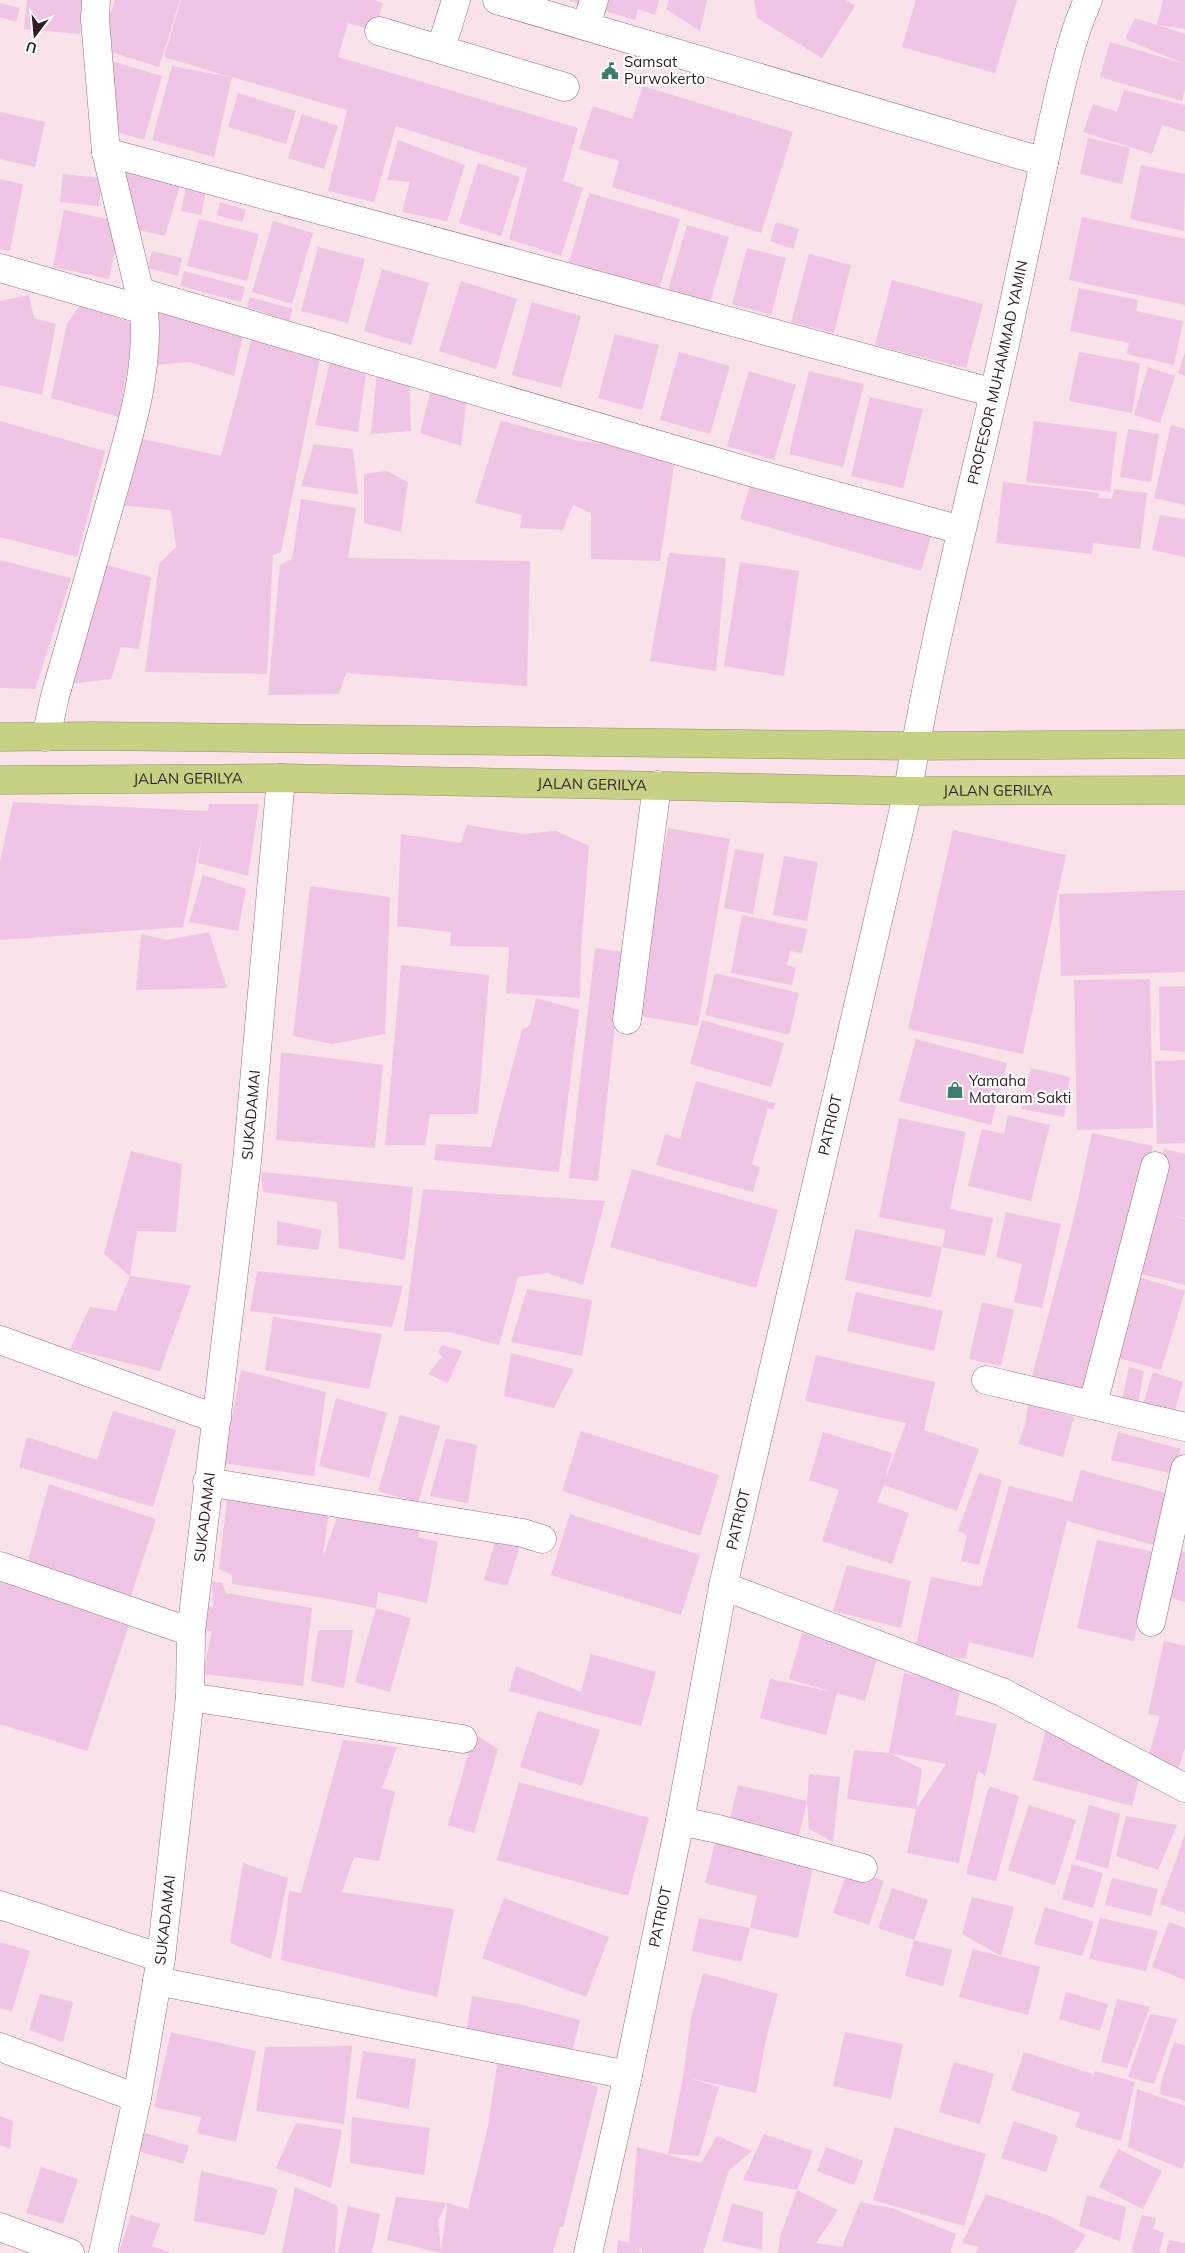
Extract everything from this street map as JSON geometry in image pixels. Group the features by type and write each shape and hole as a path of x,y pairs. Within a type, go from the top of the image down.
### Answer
{"highway":[{"path":"92,778 93,736"},
{"path":"0,737 93,736 915,746 1185,744"},
{"name":"JALAN GERILYA","path":"0,780 281,778 908,790 1185,790"}],"street":[{"path":"46,737 55,696 127,441 144,367 146,332 142,301 106,152 94,19 96,0"},
{"path":"441,48 456,0"},
{"path":"497,0 1044,162"},
{"path":"586,26 594,0"},
{"name":"PROFESOR MUHAMMAD YAMIN","path":"915,746 961,530 994,393 1068,58 1079,20 1088,0"},
{"path":"379,31 441,48 565,87"},
{"path":"106,152 994,393"},
{"path":"0,268 142,301 961,530"},
{"name":"PATRIOT","path":"588,2253 628,2076 680,1821 723,1586 908,790 915,746"},
{"name":"SUKADAMAI","path":"102,2253 137,2098 159,1970 190,1697 191,1632 204,1526 207,1482 217,1419 247,1162 281,778"},
{"path":"627,1020 658,785"},
{"path":"1093,1404 1155,1166"},
{"path":"0,1340 217,1419"},
{"path":"986,1380 1185,1427"},
{"path":"1150,1622 1185,1469"},
{"path":"207,1482 523,1533 542,1539"},
{"path":"0,1566 191,1632"},
{"path":"723,1586 1002,1692 1185,1788"},
{"path":"190,1697 463,1739"},
{"path":"680,1821 718,1829 863,1868"},
{"path":"0,1905 159,1970 628,2076"},
{"path":"0,2047 137,2098"},
{"path":"0,2227 70,2253"}],"building":[{"path":"27,0 84,0 80,34 24,29"},
{"path":"115,0 180,0 159,67 99,48"},
{"path":"181,0 374,0 383,3 375,31 348,23 338,57 578,128 563,181 583,188 561,256 509,239 527,168 396,126 374,202 328,191 347,110 232,77 214,157 152,140 172,66 230,77 164,57"},
{"path":"568,0 584,0 583,5"},
{"path":"606,0 659,0 655,15 638,9 635,20 602,10"},
{"path":"669,0 707,0 700,31 666,9"},
{"path":"754,0 846,0 855,6 822,58 757,18"},
{"path":"916,0 1017,0 995,73 902,47"},
{"path":"1163,0 1185,0 1185,29 1157,25"},
{"path":"0,3 20,8 16,22 0,17"},
{"path":"1135,18 1185,34 1185,64 1125,39"},
{"path":"1110,42 1185,64 1185,89 1182,101 1100,77"},
{"path":"108,60 162,76 144,140 113,131"},
{"path":"643,86 793,132 761,233 612,187 619,161 579,149 593,106 632,119"},
{"path":"1124,90 1185,105 1185,132 1162,125 1152,154 1083,132 1093,104 1117,112"},
{"path":"238,93 296,111 286,144 228,127"},
{"path":"0,112 45,122 35,167 0,159"},
{"path":"302,114 338,126 324,169 288,158"},
{"path":"1088,138 1130,148 1122,184 1080,174"},
{"path":"398,140 465,165 447,221 402,212 410,182 387,180"},
{"path":"125,163 181,182 165,236 134,229 121,176"},
{"path":"478,163 520,177 501,236 459,223"},
{"path":"1141,165 1185,174 1184,231 1130,219"},
{"path":"63,174 102,178 99,206 60,202"},
{"path":"0,179 23,184 10,251 0,249"},
{"path":"186,187 206,192 201,215 181,211"},
{"path":"589,193 680,219 659,290 569,263"},
{"path":"220,202 246,210 242,222 217,215"},
{"path":"285,208 311,214 310,222 283,217"},
{"path":"64,210 121,222 109,279 53,267"},
{"path":"1082,217 1185,239 1185,305 1069,280"},
{"path":"199,219 259,234 247,281 187,266"},
{"path":"273,221 313,233 292,304 252,292"},
{"path":"776,222 799,229 793,249 770,241"},
{"path":"687,225 729,237 710,302 668,290"},
{"path":"318,247 365,259 348,323 301,311"},
{"path":"747,248 786,258 771,315 732,304"},
{"path":"152,251 182,258 178,276 148,268"},
{"path":"809,254 851,265 834,333 791,322"},
{"path":"382,269 429,283 411,345 364,331"},
{"path":"184,271 245,287 241,302 180,286"},
{"path":"892,280 983,304 966,368 875,345"},
{"path":"461,281 517,299 496,369 439,351"},
{"path":"1079,288 1138,300 1136,311 1183,321 1174,365 1127,354 1129,343 1070,331"},
{"path":"29,295 34,318 56,324 42,395 0,385 0,301"},
{"path":"250,297 293,309 289,321 247,307"},
{"path":"532,302 581,316 561,388 512,375"},
{"path":"80,305 135,324 119,417 51,398 67,324"},
{"path":"152,306 243,335 234,376 190,362 154,365"},
{"path":"253,334 320,358 281,552 273,555 267,674 145,672 159,564 176,547 171,510 119,505 138,438 221,456"},
{"path":"615,334 659,345 642,410 598,398"},
{"path":"679,352 730,366 710,434 660,420"},
{"path":"1079,352 1140,363 1132,413 1069,401"},
{"path":"1185,352 1185,376 1178,373"},
{"path":"330,362 366,373 358,432 315,425"},
{"path":"1148,367 1175,376 1160,423 1134,415"},
{"path":"377,371 409,378 411,431 371,434"},
{"path":"749,371 796,385 774,460 727,446"},
{"path":"809,371 864,384 843,467 789,454"},
{"path":"431,390 467,398 461,446 420,433"},
{"path":"870,397 923,409 903,488 851,476"},
{"path":"0,421 105,451 77,557 0,537"},
{"path":"501,421 578,441 635,447 675,459 660,561 591,559 591,513 573,505 563,530 520,528 522,515 475,503"},
{"path":"1034,421 1117,432 1110,492 1026,482"},
{"path":"1171,425 1185,429 1185,505 1154,498"},
{"path":"1128,429 1159,434 1151,482 1120,477"},
{"path":"314,444 353,449 358,494 301,486"},
{"path":"387,471 408,482 401,532 364,523 364,474"},
{"path":"752,479 933,530 921,571 740,519"},
{"path":"1003,482 1099,493 1098,498 1112,499 1114,489 1147,493 1140,549 1093,543 1092,554 996,543"},
{"path":"301,499 356,508 348,558 530,561 527,686 346,673 339,694 268,695 280,565 292,559"},
{"path":"1160,515 1185,519 1185,557 1152,550"},
{"path":"669,553 726,558 716,671 650,661"},
{"path":"0,560 71,578 35,689 0,688"},
{"path":"740,562 799,571 784,676 724,666"},
{"path":"103,564 151,577 139,649 121,647 111,679 69,684"},
{"path":"13,802 208,811 209,804 259,804 248,876 198,863 202,836 183,927 0,940 0,861"},
{"path":"467,825 523,834 556,831 589,846 581,949 580,998 506,993 509,947 450,946 451,932 397,926 401,834 461,843"},
{"path":"668,828 730,839 698,1026 635,1015"},
{"path":"953,830 1066,855 1023,1054 908,1029"},
{"path":"735,849 764,854 753,914 724,908"},
{"path":"784,856 818,862 807,921 773,915"},
{"path":"203,875 246,889 238,931 189,922"},
{"path":"310,886 390,897 385,1034 332,1044 293,1036"},
{"path":"1185,890 1185,972 1061,976 1059,894"},
{"path":"742,915 807,929 802,953 790,951 787,965 796,967 792,985 731,973"},
{"path":"209,932 227,988 136,990 141,934 167,940"},
{"path":"595,948 623,952 598,1181 569,1178"},
{"path":"401,965 489,975 478,1114 430,1114 425,1145 385,1145"},
{"path":"715,973 799,993 789,1035 705,1015"},
{"path":"1150,979 1153,1128 1077,1130 1074,980"},
{"path":"1185,986 1185,1052 1160,1050 1159,987"},
{"path":"536,998 579,1010 559,1172 434,1160 436,1144 491,1147 522,1030 530,1025"},
{"path":"702,1020 784,1043 771,1087 690,1064"},
{"path":"916,1039 1007,1063 991,1125 899,1101"},
{"path":"281,1052 383,1065 375,1148 276,1140"},
{"path":"1185,1060 1185,1143 1157,1144 1155,1061"},
{"path":"1031,1068 1070,1077 1064,1117 1022,1109"},
{"path":"696,1081 775,1103 773,1110 768,1108 752,1164 760,1167 753,1192 656,1165 665,1134 680,1139"},
{"path":"1008,1115 1050,1125 1031,1201 968,1186 982,1129 1004,1134"},
{"path":"899,1118 966,1132 950,1209 993,1218 985,1256 942,1247 946,1230 879,1217"},
{"path":"1092,1133 1153,1146 1094,1397 1031,1380 1074,1218"},
{"path":"1164,1149 1185,1154 1185,1218 1170,1215 1185,1219 1185,1285 1134,1272"},
{"path":"131,1151 182,1164 176,1232 137,1231 130,1276 104,1254"},
{"path":"632,1169 778,1210 756,1288 610,1247"},
{"path":"261,1172 413,1187 405,1260 339,1248 337,1202 263,1192"},
{"path":"423,1189 605,1201 583,1285 547,1273 518,1277 499,1345 449,1332 404,1331"},
{"path":"1006,1212 1061,1224 1042,1308 1014,1302 1022,1264 996,1257"},
{"path":"277,1221 322,1230 318,1250 277,1245"},
{"path":"855,1229 942,1247 931,1298 845,1280"},
{"path":"257,1271 403,1286 392,1327 250,1311"},
{"path":"1132,1275 1185,1291 1161,1370 1108,1355"},
{"path":"130,1276 191,1285 160,1371 70,1349 90,1307 116,1311"},
{"path":"527,1289 592,1300 582,1356 511,1342"},
{"path":"856,1292 943,1311 934,1351 847,1331"},
{"path":"982,1302 1014,1310 1001,1366 969,1359"},
{"path":"273,1317 382,1334 369,1389 265,1370"},
{"path":"442,1345 462,1351 448,1383 428,1374 442,1357 438,1351"},
{"path":"511,1353 574,1369 554,1408 504,1396"},
{"path":"816,1355 935,1382 924,1430 979,1449 957,1511 884,1485 877,1502 909,1513 892,1564 822,1541 839,1490 809,1480 823,1432 892,1453 884,1483 906,1423 805,1401"},
{"path":"1129,1367 1144,1371 1138,1403 1122,1400"},
{"path":"241,1370 326,1392 314,1476 223,1463"},
{"path":"1153,1372 1183,1382 1174,1413 1143,1404"},
{"path":"336,1398 387,1413 369,1478 319,1466"},
{"path":"1028,1404 1074,1417 1063,1457 1018,1444 1025,1426"},
{"path":"113,1411 176,1430 153,1507 19,1467 27,1437 97,1460"},
{"path":"400,1415 440,1426 418,1503 378,1491"},
{"path":"581,1431 719,1475 700,1536 562,1491"},
{"path":"1118,1432 1181,1449 1174,1474 1111,1460"},
{"path":"446,1438 477,1445 468,1503 430,1496"},
{"path":"1081,1470 1177,1496 1165,1548 1067,1521 1033,1658 969,1642 965,1659 915,1649 931,1577 981,1587 1009,1486 1072,1502"},
{"path":"979,1473 1002,1480 979,1565 961,1561 967,1535 958,1531"},
{"path":"49,1484 156,1519 131,1596 27,1564"},
{"path":"228,1491 329,1509 323,1557 340,1509 421,1522 418,1537 438,1542 427,1603 378,1592 376,1608 232,1584 232,1575 219,1569"},
{"path":"570,1514 700,1555 681,1615 551,1575"},
{"path":"496,1538 521,1543 507,1586 484,1580"},
{"path":"1097,1540 1155,1552 1134,1641 1077,1628"},
{"path":"1180,1551 1185,1552 1185,1602 1169,1598"},
{"path":"847,1565 911,1581 901,1628 833,1611"},
{"path":"2,1577 130,1622 87,1751 0,1724 0,1586"},
{"path":"212,1581 222,1583 226,1593 312,1608 303,1686 203,1674 212,1631 199,1630 200,1605 213,1608"},
{"path":"376,1608 411,1618 390,1692 355,1682"},
{"path":"318,1630 353,1630 344,1688 311,1681"},
{"path":"802,1633 878,1655 865,1701 837,1693 826,1735 760,1718 770,1679 833,1692 789,1679"},
{"path":"1164,1641 1185,1646 1185,1748 1178,1770 1147,1761 1160,1716 1148,1714"},
{"path":"591,1654 656,1672 641,1726 509,1691 516,1666 581,1692"},
{"path":"904,1673 961,1685 953,1727 956,1715 997,1724 985,1776 978,1770 959,1863 907,1853 916,1809 946,1764 889,1753"},
{"path":"538,1711 600,1730 582,1786 520,1767"},
{"path":"1046,1730 1097,1745 1092,1755 1142,1767 1132,1806 1033,1780"},
{"path":"474,1734 498,1749 474,1833 448,1825"},
{"path":"343,1740 397,1747 382,1788 395,1792 379,1861 354,1857 342,1892 454,1909 437,1997 281,1960 289,1891 301,1893"},
{"path":"854,1750 889,1753 922,1769 916,1809 847,1799"},
{"path":"809,1774 840,1777 833,1842 809,1829 807,1801"},
{"path":"519,1782 649,1818 628,1896 497,1860"},
{"path":"738,1785 807,1801 797,1843 728,1827"},
{"path":"989,1786 1019,1796 996,1881 966,1874"},
{"path":"1029,1805 1076,1820 1055,1885 1008,1870"},
{"path":"1089,1805 1120,1814 1108,1869 1075,1859"},
{"path":"1126,1816 1177,1825 1158,1870 1116,1856"},
{"path":"718,1831 771,1845 765,1858 813,1868 798,1938 750,1928 757,1896 705,1883"},
{"path":"1185,1834 1185,1913 1160,1904"},
{"path":"243,1863 288,1878 271,1959 230,1943"},
{"path":"1072,1864 1103,1873 1093,1908 1062,1899"},
{"path":"848,1869 884,1881 869,1925 833,1913"},
{"path":"1112,1878 1158,1889 1151,1916 1105,1905"},
{"path":"892,1888 928,1900 914,1940 878,1928"},
{"path":"972,1897 1014,1907 1001,1956 962,1934"},
{"path":"504,1898 609,1937 586,1997 482,1958"},
{"path":"1045,1907 1094,1922 1082,1956 1034,1944"},
{"path":"699,1918 750,1928 741,1962 692,1951"},
{"path":"1100,1918 1158,1931 1146,1971 1089,1959"},
{"path":"1169,1922 1185,1928 1185,1980 1152,1967"},
{"path":"914,1940 952,1950 943,1986 905,1976"},
{"path":"0,1942 30,1951 12,2011 0,2008"},
{"path":"973,1949 1040,1967 1028,2015 959,1997"},
{"path":"703,1973 778,1994 766,2039 756,2093 689,2078 719,2087 699,2156 668,2154 683,2077 691,2018"},
{"path":"1066,1992 1108,2004 1100,2031 1059,2019"},
{"path":"40,1994 73,2002 63,2042 29,2030"},
{"path":"472,1996 519,2004 580,2020 572,2052 466,2035"},
{"path":"1117,1999 1150,2007 1127,2068 1101,2062"},
{"path":"1150,2014 1177,2019 1154,2084 1128,2077"},
{"path":"171,2032 256,2051 236,2142 197,2133 201,2117 154,2107"},
{"path":"845,2032 903,2044 891,2099 833,2086"},
{"path":"1174,2042 1185,2046 1185,2101 1160,2094 1161,2083"},
{"path":"352,2046 344,2124 256,2111 265,2047"},
{"path":"363,2051 416,2059 409,2109 356,2098"},
{"path":"1024,2052 1093,2074 1089,2087 1095,2071 1135,2082 1121,2141 1075,2127 1080,2113 1011,2090"},
{"path":"498,2059 593,2079 592,2085 598,2087 563,2227 560,2227 553,2253 441,2253 387,2240 396,2197 447,2203 468,2209 488,2126","holes":["447,2203 441,2251 438,2221"]},
{"path":"954,2062 994,2074 980,2124 939,2112"},
{"path":"1137,2089 1185,2106 1185,2160 1182,2169 1128,2147"},
{"path":"0,2116 13,2121 10,2149 0,2145"},
{"path":"352,2117 430,2128 424,2175 350,2163"},
{"path":"1014,2121 1058,2136 1046,2172 1001,2158"},
{"path":"296,2123 342,2130 331,2188 276,2168"},
{"path":"895,2127 986,2154 964,2226 873,2200"},
{"path":"143,2132 189,2146 183,2164 138,2151"},
{"path":"764,2134 813,2151 797,2190 743,2180"},
{"path":"717,2136 752,2151 729,2170 703,2253 642,2253 642,2246 639,2253 617,2253 618,2240 629,2243 637,2147 701,2163"},
{"path":"826,2147 863,2161 854,2185 817,2171"},
{"path":"1118,2149 1162,2171 1143,2209 1099,2187"},
{"path":"41,2167 78,2179 63,2224 26,2213"},
{"path":"201,2171 278,2189 265,2235 194,2221"},
{"path":"295,2187 338,2206 335,2253 282,2253"},
{"path":"797,2190 838,2210 816,2243 842,2247 860,2202 891,2208 956,2234 950,2253 778,2253 780,2236"},
{"path":"986,2194 1052,2217 1086,2235 1074,2253 976,2253 979,2247 962,2243"},
{"path":"1087,2195 1126,2207 1120,2241 1079,2226"},
{"path":"732,2203 763,2212 762,2250 722,2241"},
{"path":"348,2206 380,2214 372,2253 338,2253"},
{"path":"131,2215 160,2224 152,2246 171,2253 119,2253"},
{"path":"1142,2215 1156,2218 1153,2229 1164,2233 1159,2253 1131,2251"},
{"path":"1169,2240 1185,2243 1185,2253 1166,2253"}],"place":[{"name":"Samsat Purwokerto","path":"610,71"},
{"name":"Yamaha Mataram Sakti","path":"955,1090"}]}
